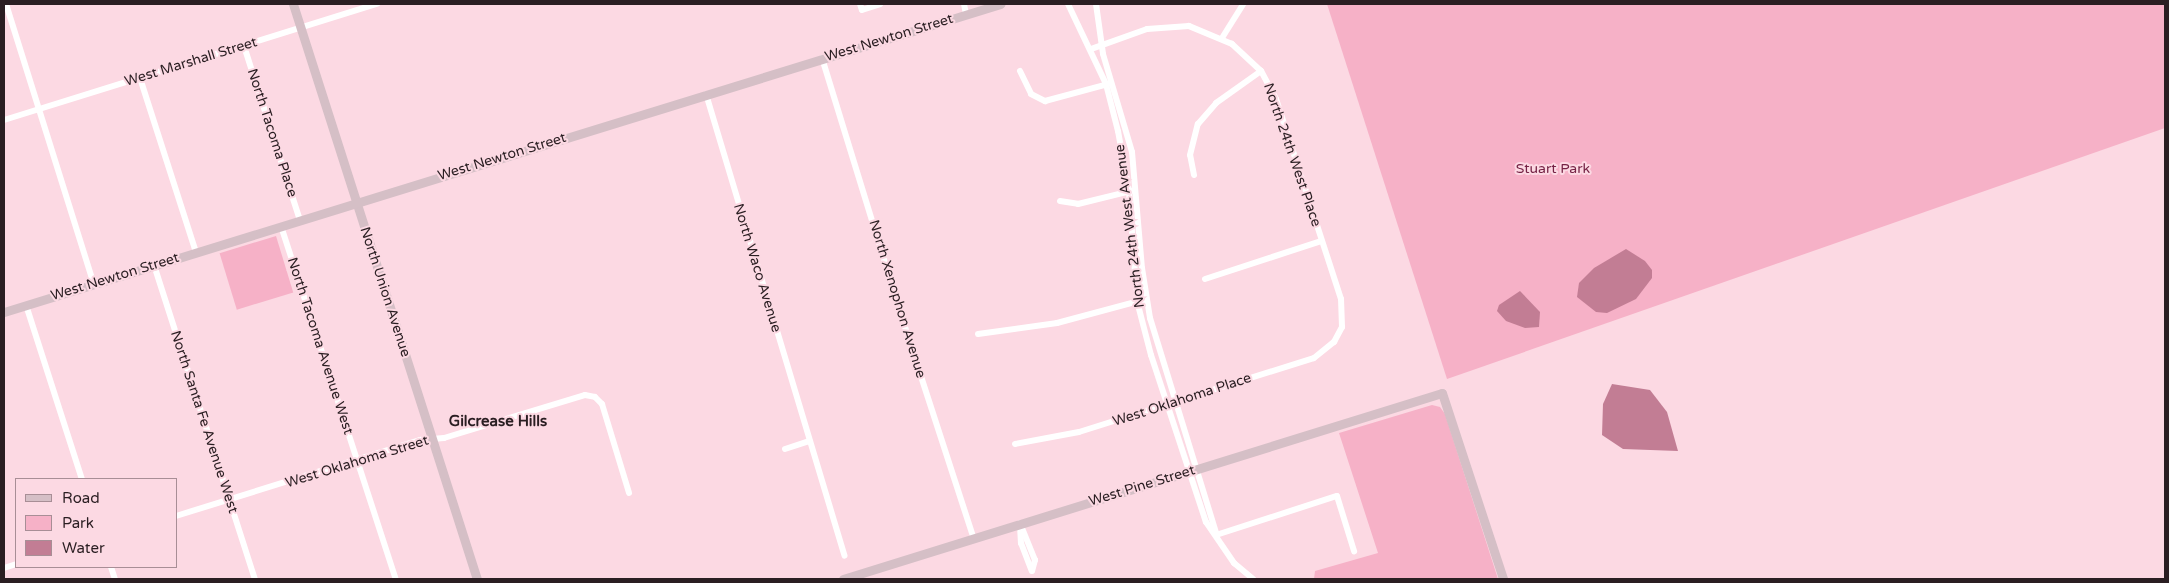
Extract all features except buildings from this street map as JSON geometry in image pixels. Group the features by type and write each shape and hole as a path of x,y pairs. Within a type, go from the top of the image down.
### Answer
{"street":[{"path":"6,4 94,284"},
{"name":"North Union Avenue","path":"293,4 477,579"},
{"name":"West Marshall Street","path":"4,120 244,46 365,6 377,4"},
{"path":"860,4 862,10 880,4"},
{"path":"964,4 966,14"},
{"name":"West Newton Street","path":"4,312 1000,4"},
{"name":"North 24th West Avenue","path":"1068,4 1109,84 1129,137 1146,299 1176,401 1206,522 1234,563 1252,579"},
{"name":"North 24th West Avenue","path":"1096,4 1101,45 1129,191 1137,301 1167,404 1194,470"},
{"path":"1222,38 1243,4"},
{"name":"North 24th West Place","path":"1091,49 1147,29 1172,25 1198,28 1222,38 1261,70 1276,99 1343,308 1340,335"},
{"name":"North Tacoma Place","path":"244,46 300,220"},
{"name":"North Xenophon Avenue","path":"822,58 974,539"},
{"path":"1194,175 1190,155 1198,124 1216,104 1261,70"},
{"path":"1020,71 1031,94 1045,101 1109,84"},
{"path":"140,78 196,252"},
{"name":"North Waco Avenue","path":"706,94 845,556"},
{"path":"1060,201 1078,204 1136,190"},
{"name":"North Tacoma Avenue West","path":"282,226 396,579"},
{"path":"1205,279 1321,241"},
{"name":"North Santa Fe Avenue West","path":"154,265 228,500 255,579"},
{"path":"978,334 1057,323 1146,299"},
{"path":"26,305 82,478"},
{"name":"West Oklahoma Place","path":"1015,444 1059,437 1314,358 1328,349 1340,335"},
{"name":"West Pine Street","path":"843,579 1442,393 1503,579"},
{"name":"West Oklahoma Street","path":"178,515 431,439 469,431 576,396 595,396 602,404 630,493"},
{"path":"786,449 810,441"},
{"path":"1216,534 1337,496 1354,551"},
{"path":"1020,524 1035,560 1032,571 1021,544 1020,524"}],"green space":[{"name":"Stuart Park","path":"1327,4 2165,4 2165,128 1447,379"},
{"path":"276,236 293,292 237,310 220,253"},
{"path":"1432,405 1440,407 1445,414 1498,579 1314,579 1315,571 1378,553 1339,433"}],"water":[{"path":"1626,249 1645,261 1652,270 1652,278 1636,299 1607,313 1596,312 1577,297 1579,283 1594,268"},
{"path":"1520,291 1540,312 1539,327 1525,328 1506,321 1497,311 1499,305"},
{"path":"1612,384 1650,390 1667,412 1678,451 1623,449 1602,435 1603,404"}],"district":[{"name":"Gilcrease Hills","path":"498,422"}]}
